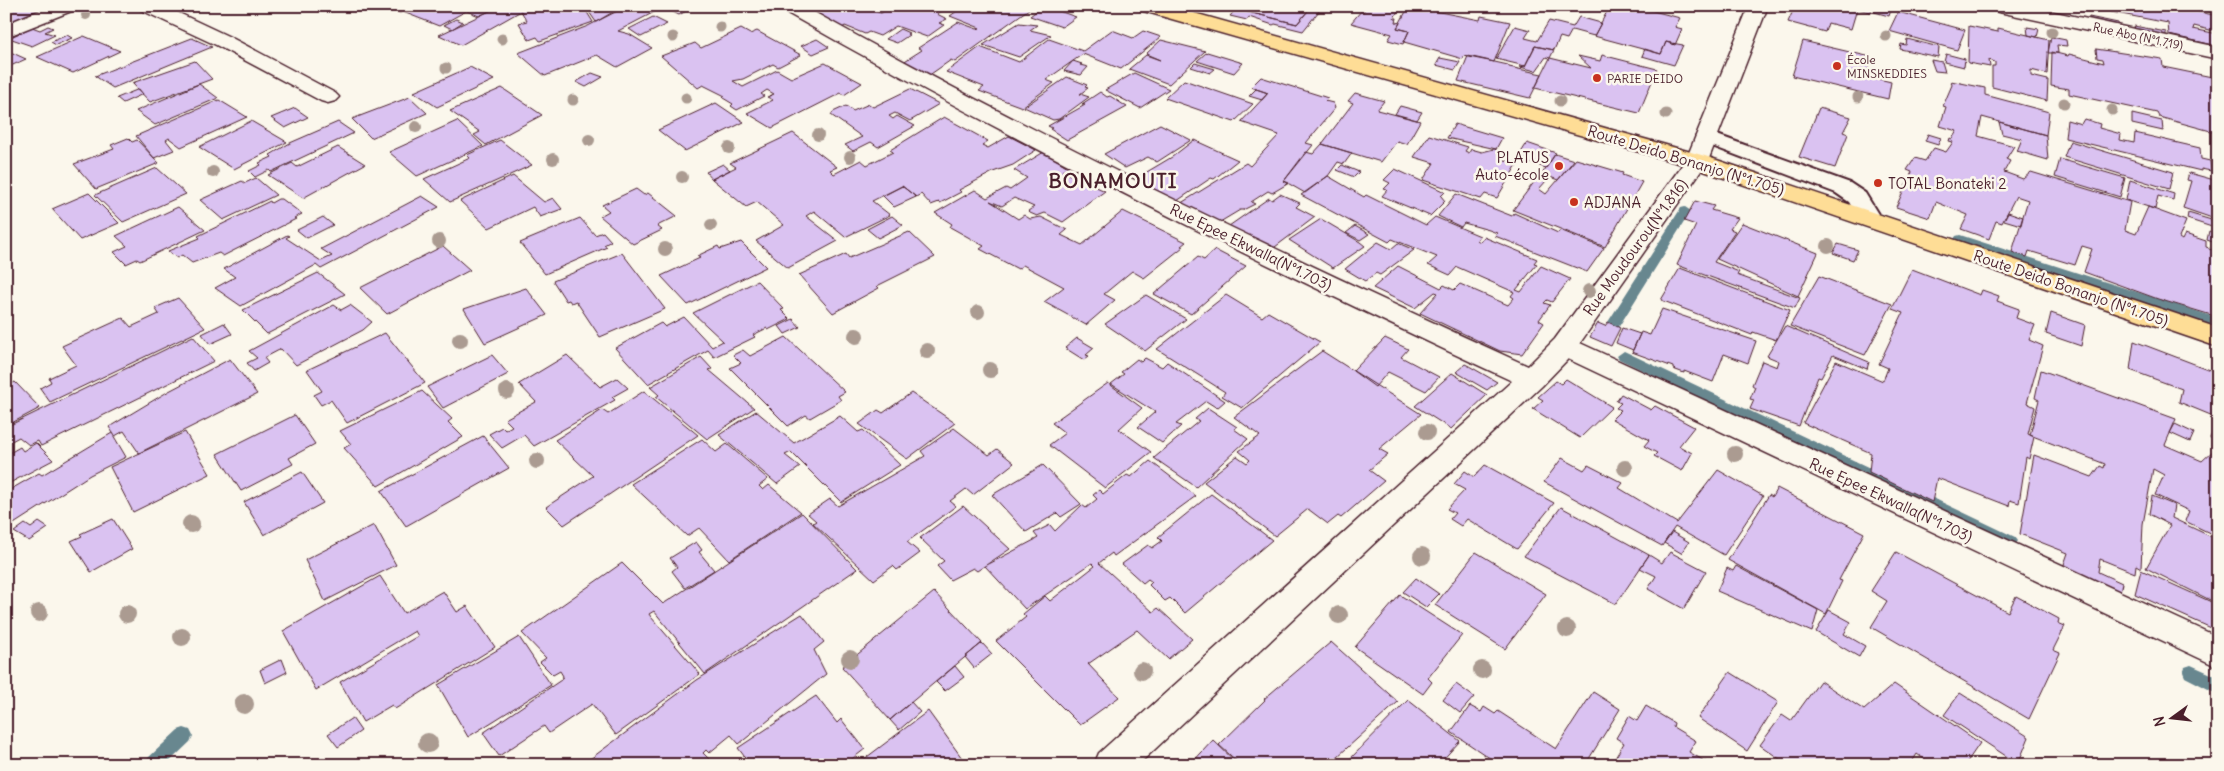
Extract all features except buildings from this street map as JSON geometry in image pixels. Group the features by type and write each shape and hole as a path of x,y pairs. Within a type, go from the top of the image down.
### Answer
{"main road":[{"name":"Route Deido Bonanjo (N°1.705)","path":"1147,6 1697,161 2218,338"}],"street":[{"path":"6,31 67,6"},
{"path":"148,6 223,41 328,97"},
{"name":"Rue Epee Ekwalla(N°1.703)","path":"789,6 912,75 1112,180 1532,379"},
{"name":"Rue Moudourou(N°1.816)","path":"1112,765 1532,379 1564,346 1697,161 1759,6"},
{"name":"Rue Abo (N°1.719)","path":"1999,6 2218,53"},
{"name":"Rue Epee Ekwalla(N°1.703)","path":"1564,346 2218,653"}],"lane":[{"path":"1706,137 1843,188 1857,198 1870,219"}],"waterway":[{"path":"1613,325 1685,211"},
{"path":"1960,239 2218,323"},
{"path":"1624,356 2010,541"},
{"path":"2191,672 2218,686"},
{"path":"153,765 184,736"}],"place":[{"name":"École MINSKEDDIES","path":"1837,66"},
{"name":"PARIE DEIDO","path":"1597,78"},
{"name":"PLATUS Auto-école","path":"1559,166"},
{"name":"TOTAL Bonateki 2","path":"1878,183"},
{"name":"ADJANA","path":"1574,202"}],"district":[{"name":"BONAMOUTI","path":"1113,180"}]}
